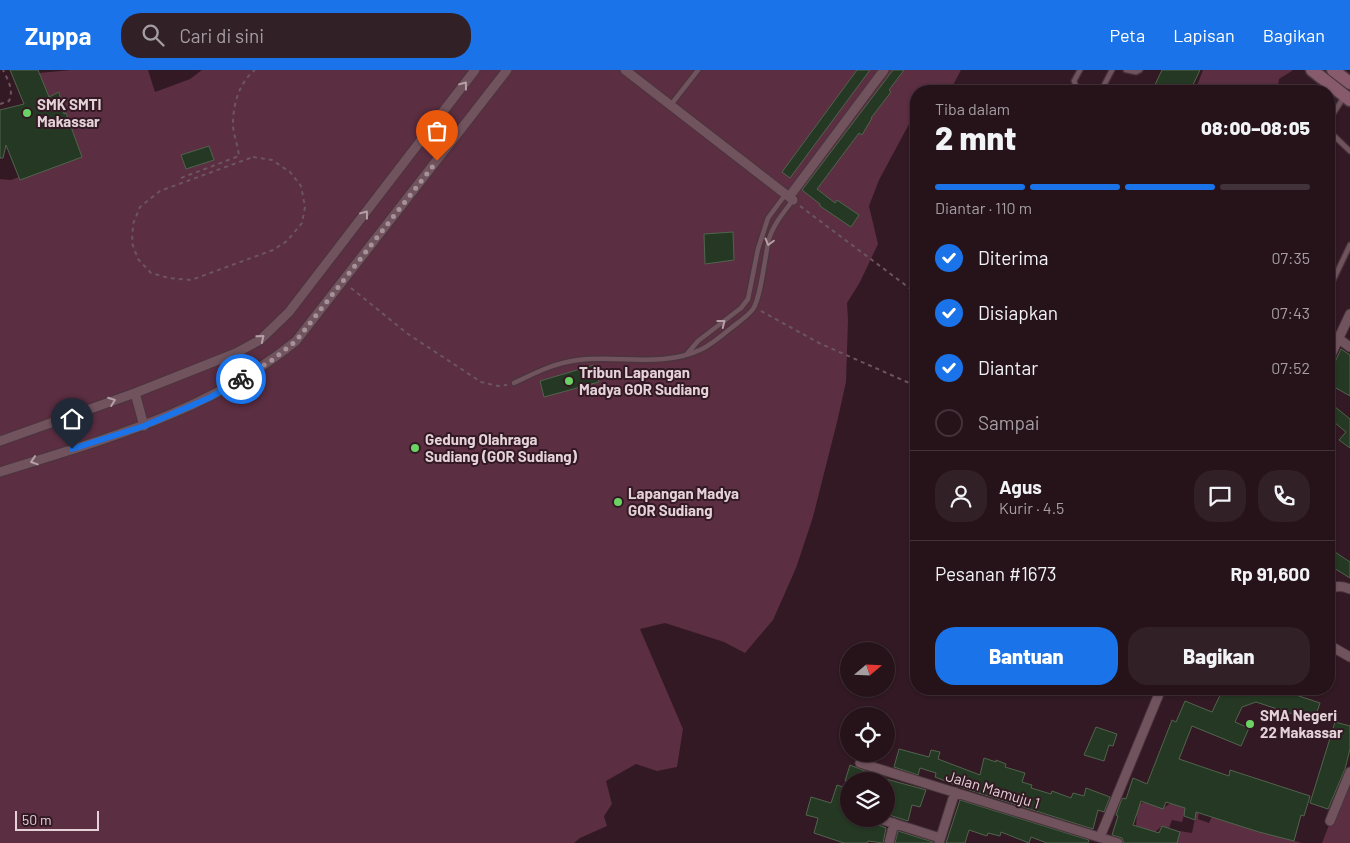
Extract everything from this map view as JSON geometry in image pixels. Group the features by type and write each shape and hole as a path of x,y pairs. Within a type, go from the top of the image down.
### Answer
{"main road":[{"path":"1312,70 1324,85"},
{"path":"1333,70 1350,82"},
{"path":"1335,92 1347,98"}],"street":[{"path":"0,441 135,393 236,353 260,340 289,312 475,70"},
{"path":"0,472 144,426 209,398 271,361 296,341 344,282 507,70"},
{"path":"625,70 789,197 884,70"},
{"path":"1335,347 1350,314"},
{"path":"1339,339 1350,347"},
{"path":"135,393 144,426"},
{"path":"1335,587 1350,589"},
{"path":"1335,648 1350,657"},
{"path":"1100,837 1159,695"},
{"name":"Jalan Mamuju 1","path":"860,763 1118,843"},
{"path":"1330,821 1350,772"},
{"path":"895,823 939,841 955,792"},
{"path":"888,843 893,827"}],"lane":[{"path":"670,106 698,70"},
{"path":"1075,85 1074,82 1080,70"},
{"path":"1104,85 1112,70"},
{"path":"1126,70 1136,72 1140,70"},
{"path":"1335,113 1347,98"},
{"path":"1335,137 1350,151"},
{"path":"514,383 546,367 573,361 611,358 652,360 686,355 702,349 724,334 754,307 769,238 789,197"},
{"path":"686,355 698,341 741,308 748,299 758,249 768,218 789,197"},
{"path":"1335,276 1350,244"}],"path":[{"path":"0,104 9,100 12,95 3,70"},
{"path":"181,178 239,156 233,125 237,95 248,75 255,70"},
{"path":"253,157 272,160 290,172 301,186 305,207 302,222 286,241 273,250 191,280 168,278 151,273 138,260 132,243 133,224 140,207 160,191 253,157"},
{"path":"789,197 910,288"},
{"path":"344,282 408,334 481,382 498,386 514,383"},
{"path":"754,307 820,343 910,383"}],"shaded area":[{"name":"Gedung Olahraga Sudiang (GOR Sudiang)","path":"71,70 148,70 155,92 190,79 202,70 961,70 953,85 910,85 910,122 879,180 869,206 878,244 860,282 847,303 846,382 813,517 796,568 773,620 745,653 724,642 665,623 640,629 683,729 677,767 657,771 636,764 606,781 612,804 604,816 607,826 580,838 574,843 0,843 0,179 11,180 71,157 39,73"},
{"path":"1203,70 1292,70 1279,79 1278,85 1197,85"},
{"path":"1350,772 1350,843 1322,843"},
{"path":"1144,802 1163,808 1171,803 1199,812 1198,819 1209,823 1212,816 1302,843 1177,843 1180,831 1192,833 1195,818 1184,815 1182,822 1172,820 1169,828 1162,826 1155,832 1136,826 1140,804"}],"building":[{"name":"SMK SMTI Makassar","path":"10,70 38,70 49,97 59,92 64,114 66,113 82,157 20,180 6,145 3,158 0,158 0,110 24,104"},
{"path":"857,70 870,70 790,178 782,172"},
{"path":"893,70 904,70 889,90 891,92 871,118 862,135 859,133 817,189 835,203 837,200 859,215 851,227 820,206 802,190"},
{"path":"1162,70 1200,70 1193,85 1155,85"},
{"path":"209,146 214,160 186,169 181,155"},
{"path":"733,232 734,260 705,264 704,234"},
{"path":"1341,349 1350,355 1350,396 1335,387 1335,362"},
{"name":"Tribun Lapangan Madya GOR Sudiang","path":"594,365 599,382 544,397 540,381"},
{"path":"1335,407 1350,419 1350,448 1339,440 1346,432 1335,423"},
{"path":"1335,552 1350,562 1350,578 1335,569"},
{"path":"1220,695 1296,695 1320,703 1314,721 1256,702 1242,707 1235,722 1249,728 1241,746 1192,726 1179,759 1229,776 1230,770 1310,796 1304,816 1301,815 1294,841 1196,812 1195,820 1184,816 1185,808 1166,802 1163,809 1141,801 1133,825 1159,833 1162,826 1180,832 1177,843 1124,843 1122,838 1112,835 1121,801 1123,798 1126,799 1133,778 1147,784 1172,720 1176,722 1185,701 1212,712"},
{"path":"1335,722 1350,726 1350,749 1345,769 1328,809 1310,803"},
{"path":"1096,727 1117,734 1113,746 1109,745 1104,761 1084,755"},
{"path":"899,749 929,757 931,750 940,752 938,759 980,775 984,758 996,762 996,760 1006,764 1005,767 1025,773 1022,782 1032,785 1031,788 1051,794 1052,791 1071,798 1073,793 1084,796 1086,788 1110,797 1104,812 1098,810 1093,829 963,788 935,777 936,773 920,768 918,775 894,767"},
{"path":"850,765 868,772 848,772"},
{"path":"895,781 926,790 920,807 912,805 908,821 895,817"},
{"path":"837,785 840,786 840,827 884,827 886,828 883,843 868,841 867,843 844,843 814,833 818,818 806,815 811,797 831,803"},
{"path":"960,800 1089,840 1088,843 1047,843 1031,837 1029,843 1001,832 1000,836 988,833 987,836 969,830 965,843 946,843"},
{"path":"898,831 933,842 933,843 895,843"}],"way so far":[{"path":"241,379 271,361 296,341 437,161"}],"place":[{"name":"SMK SMTI Makassar","path":"27,113"},
{"name":"Tribun Lapangan Madya GOR Sudiang","path":"569,381"},
{"name":"Gedung Olahraga Sudiang (GOR Sudiang)","path":"415,448"},
{"name":"Lapangan Madya GOR Sudiang","path":"618,502"},
{"name":"SMA Negeri 22 Makassar","path":"1250,724"}],"route":[{"path":"72,449 144,426 209,398 241,379"}]}
